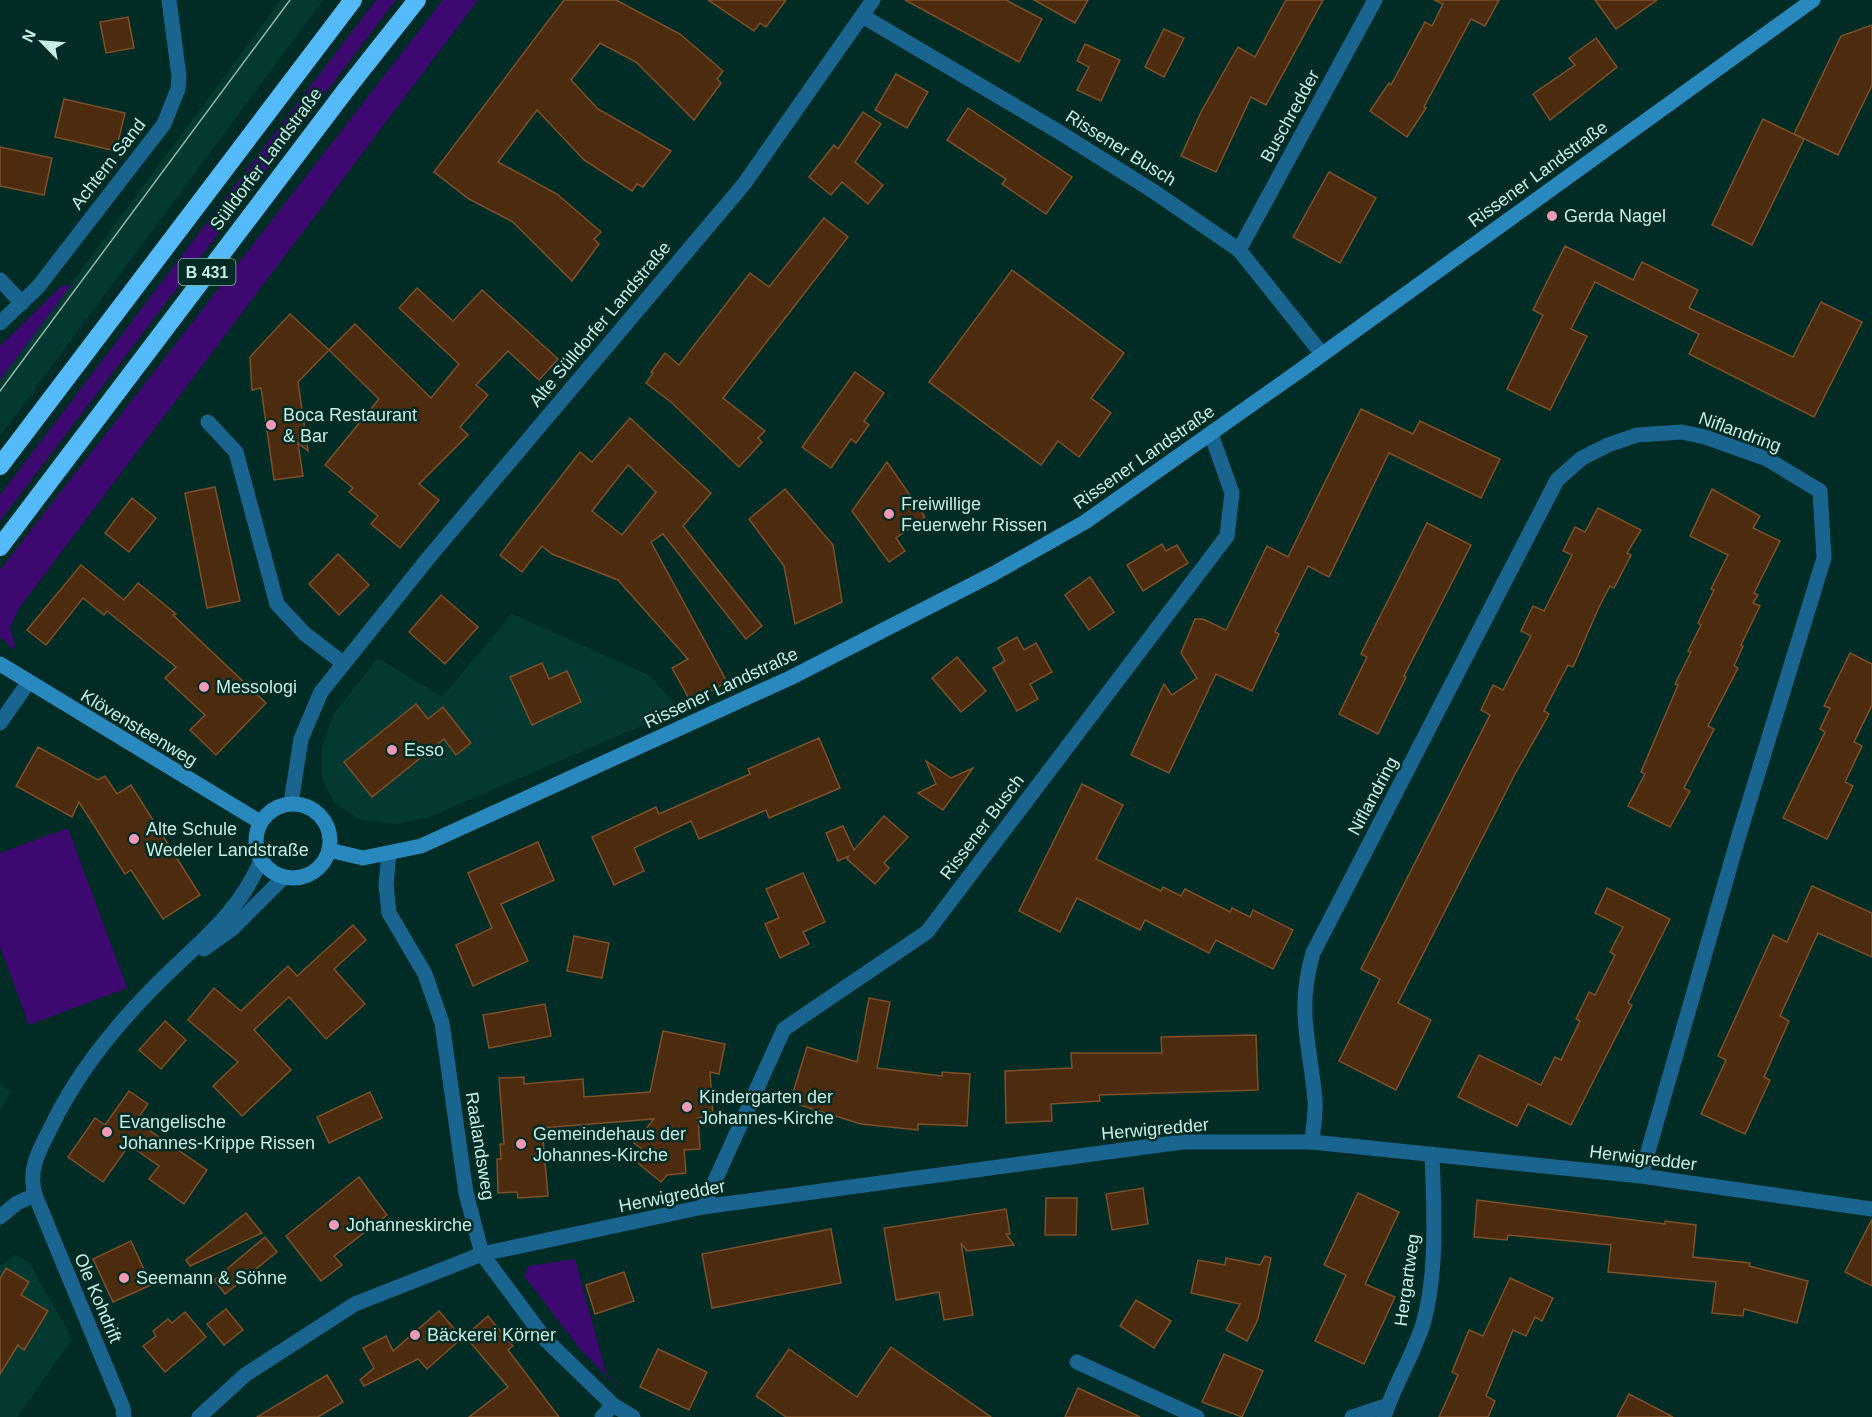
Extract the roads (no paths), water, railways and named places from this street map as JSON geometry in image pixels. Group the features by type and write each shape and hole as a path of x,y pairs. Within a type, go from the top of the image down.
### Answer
{"highway":[{"name":"Sülldorfer Landstraße","path":"0,466 353,0"},
{"name":"Sülldorfer Landstraße","path":"0,547 338,100 417,0"}],"street":[{"name":"Achtern Sand","path":"0,323 38,287 164,124 178,89 179,76 170,0"},
{"name":"Alte Sülldorfer Landstraße","path":"291,803 301,739 309,714 321,692 430,556 744,184 864,16 873,0"},
{"name":"Buschredder","path":"1239,250 1375,0"},
{"name":"Rissener Landstraße","path":"329,850 363,858 421,846 790,678 993,574 1085,522 1211,434 1813,0"},
{"name":"Rissener Busch","path":"864,16 1153,190 1239,250 1322,354"},
{"path":"0,279 22,303"},
{"path":"208,422 236,452 277,604 305,634 343,663"},
{"name":"Niflandring","path":"1312,1142 1315,1103 1303,1009 1305,980 1313,953 1521,549 1557,480 1582,458 1637,435 1682,432 1706,437 1767,459 1820,491 1824,558 1736,846 1641,1176"},
{"name":"Rissener Busch","path":"703,1207 784,1029 927,932 1227,536 1232,492 1211,434"},
{"name":"Klövensteenweg","path":"0,664 260,822"},
{"path":"0,723 28,683"},
{"path":"291,803 304,805 321,817 330,836 329,850 317,870 296,878 275,874 261,860 256,848 256,835 260,822 273,809 291,803"},
{"name":"Raalandsweg","path":"389,854 386,885 389,913 424,974 442,1023 466,1193 482,1254 545,1339 613,1406 633,1417"},
{"path":"0,1217 17,1203 35,1195 32,1181 34,1164 73,1084 113,1031 154,986 186,959 241,900 261,860"},
{"path":"186,959 232,929 284,877"},
{"name":"Herwigredder","path":"199,1417 245,1375 355,1304 482,1254 703,1207 1182,1142 1312,1142 1641,1176 1872,1209"},
{"name":"Hergartweg","path":"1352,1417 1360,1412 1386,1411 1410,1361 1424,1321 1435,1242 1432,1154"},
{"name":"Ole Kohdrift","path":"35,1195 123,1408 124,1417"},
{"path":"1077,1362 1197,1417"},
{"path":"602,1417 613,1406"}],"tram line":[{"path":"0,391 290,0"}],"place":[{"name":"Gerda Nagel","path":"1552,216"},
{"name":"Boca Restaurant & Bar","path":"271,425"},
{"name":"Freiwillige Feuerwehr Rissen","path":"889,514"},
{"name":"Messologi","path":"204,687"},
{"name":"Esso","path":"392,750"},
{"name":"Alte Schule Wedeler Landstraße","path":"134,839"},
{"name":"Kindergarten der Johannes-Kirche","path":"687,1107"},
{"name":"Evangelische Johannes-Krippe Rissen","path":"107,1132"},
{"name":"Gemeindehaus der Johannes-Kirche","path":"521,1144"},
{"name":"Johanneskirche","path":"334,1225"},
{"name":"Seemann & Söhne","path":"124,1278"},
{"name":"Bäckerei Körner","path":"415,1335"}]}
